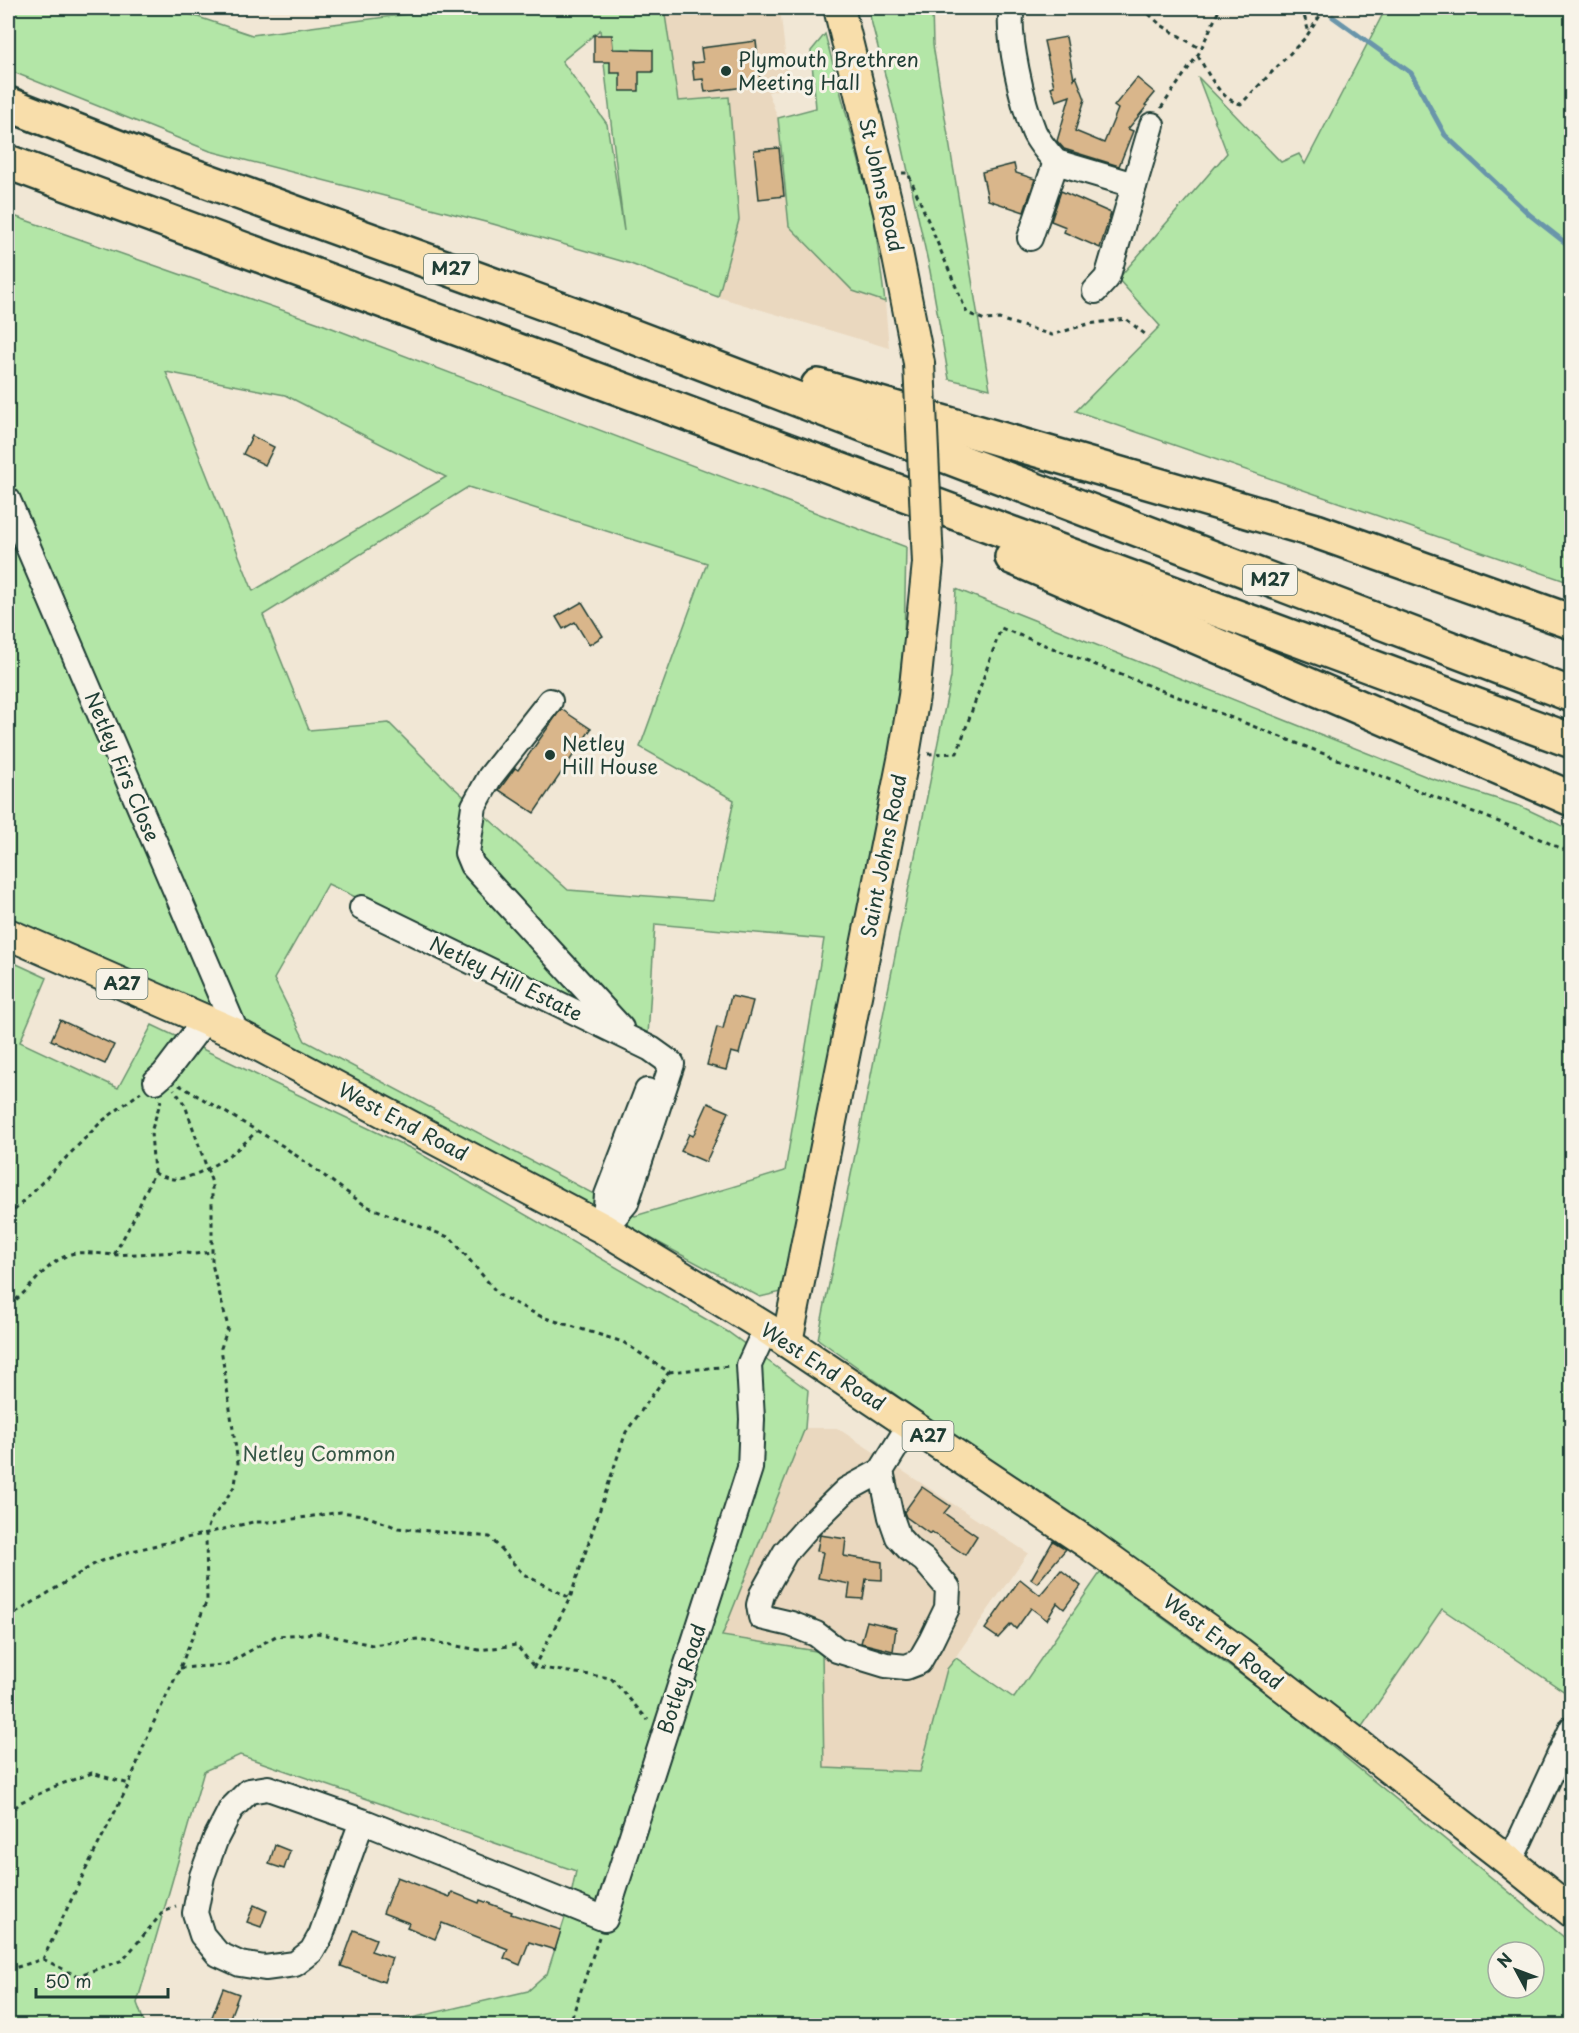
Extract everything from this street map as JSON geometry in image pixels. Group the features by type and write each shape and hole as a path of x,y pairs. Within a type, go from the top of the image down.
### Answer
{"highway":[{"name":"M27","path":"8,104 161,164 590,320 1572,695"},
{"name":"M27","path":"8,162 1572,741"},
{"name":"M27","path":"590,320 1316,531 1572,622"},
{"name":"M27","path":"664,406 1572,799"}],"main road":[{"name":"St Johns Road","path":"839,8 879,172 919,363"},
{"name":"Saint Johns Road","path":"776,1335 904,755 914,696 928,563 919,363"},
{"name":"A27","path":"8,934 237,1034"},
{"name":"West End Road","path":"237,1034 604,1228 776,1335 1089,1544 1239,1652 1572,1912"}],"street":[{"path":"1012,8 1010,18 1012,42 1028,114 1035,134 1047,152 1056,162 1134,186"},
{"path":"1095,291 1107,278 1152,125"},
{"path":"1030,238 1056,162"},
{"name":"Netley Firs Close","path":"8,500 237,1034"},
{"path":"550,701 489,777 474,806 468,853 472,865 641,1044 655,1070 607,1194 604,1228"},
{"name":"Netley Hill Estate","path":"362,908 641,1044"},
{"path":"164,1088 164,1074 205,1020"},
{"name":"Botley Road","path":"605,1918 750,1468 752,1419 749,1365 776,1335"},
{"path":"881,1471 898,1537 924,1560 948,1588 947,1608 919,1662 906,1668 837,1650 816,1634 790,1624 761,1617 759,1605 762,1594 785,1552 846,1490 881,1471 910,1424"},
{"path":"1510,1862 1572,1728"},
{"path":"362,1821 321,1935 312,1951 295,1964 265,1968 240,1964 218,1954 202,1935 195,1913 202,1876 216,1838 231,1809 249,1791 268,1788 362,1821 605,1918"}],"path":[{"path":"1142,8 1161,25 1201,49"},
{"path":"1152,125 1152,120 1198,56 1220,8"},
{"path":"1302,8 1309,33"},
{"path":"1198,56 1215,85 1234,102 1241,104 1309,33 1325,8"},
{"path":"879,172 908,173 968,313 985,320 999,319 1052,335 1088,324 1126,319 1146,335"},
{"path":"904,755 957,753 1000,628 1512,827 1572,853"},
{"path":"8,1217 101,1122 164,1088 178,1084 284,1146 366,1206 451,1238 499,1295 542,1317 622,1342 669,1372 749,1365"},
{"path":"43,1959 84,1870 129,1784 150,1730 180,1668 207,1600 206,1533 211,1519 235,1485 238,1463 221,1356 221,1348 228,1327 215,1280 212,1252 212,1183 185,1105 164,1088"},
{"path":"114,1255 154,1173 151,1132 164,1088"},
{"path":"154,1173 176,1179 195,1174 249,1140 257,1131"},
{"path":"8,1305 17,1300 45,1269 71,1254 212,1252"},
{"path":"534,1667 570,1599 626,1432 669,1372"},
{"path":"8,1618 96,1563 128,1552 253,1522 273,1522 341,1512 363,1515 398,1528 490,1537 523,1574 570,1599"},
{"path":"180,1668 225,1665 276,1636 318,1633 372,1645 418,1639 480,1650 516,1645 534,1667 610,1678 663,1737"},
{"path":"8,1814 21,1802 92,1773 129,1784"},
{"path":"8,1970 43,1959 77,1976 123,1960 164,1912 198,1900"},
{"path":"569,2025 605,1918"}],"shaded area":[{"path":"664,8 780,8 789,87 768,92 778,118 789,226 853,291 885,302 889,348 718,297 739,220 728,97 678,101"},
{"path":"805,1428 837,1428 1028,1553 947,1669 920,1772 824,1768 822,1652 722,1636"}],"green space":[{"path":"8,8 171,8 252,35 452,8 664,8 678,101 729,97 739,220 718,297 628,263 493,224 210,151 8,70","holes":["600,30 624,231 607,124 562,61"]},
{"path":"868,8 932,8 933,45 990,389 949,379 930,271 898,126"},
{"path":"1386,8 1571,8 1571,583 1076,411 1160,326 1118,279 1227,153 1198,77 1281,162 1299,154 1305,164"},
{"path":"825,34 874,218 885,302 853,291 789,226 778,118 816,108 811,51"},
{"path":"8,214 319,323 906,547 904,642 889,772 786,1291 760,1297 624,1224 8,923","holes":["166,372 285,395 446,477 253,591","468,487 707,563 640,747 734,800 713,901 568,890 451,785 389,723 309,730 263,615","328,884 648,1036 655,924 824,939 785,1171 635,1216 305,1041 274,979"]},
{"path":"956,589 1430,778 1520,806 1571,830 1571,1696 1442,1609 1361,1728 818,1339 951,677"},
{"name":"Netley Common","path":"8,960 47,978 20,1042 118,1088 152,1025 412,1149 728,1332 808,1390 805,1428 722,1636 822,1652 824,1768 920,1772 947,1669 956,1658 1014,1698 1100,1573 1273,1698 1571,1943 1571,2025 382,2025 528,1991 547,1974 569,1905 576,1871 240,1755 204,1771 137,2003 145,2025 8,2026"}],"building":[{"path":"594,35 612,35 613,49 653,50 653,72 639,72 639,91 620,91 620,73 610,73 610,62 594,62"},
{"path":"1066,37 1074,79 1076,76 1085,99 1075,131 1104,143 1118,109 1114,106 1137,78 1155,93 1128,129 1133,131 1119,166 1064,149 1057,141 1070,96 1056,101 1051,87 1054,86 1044,41"},
{"name":"Plymouth Brethren Meeting Hall","path":"756,41 761,85 705,92 703,79 694,80 692,63 703,62 701,48"},
{"path":"779,148 784,196 759,199 754,150"},
{"path":"1014,164 1016,173 1035,179 1024,212 988,200 982,172"},
{"path":"1061,191 1111,213 1100,248 1064,232 1066,227 1051,221"},
{"path":"252,436 274,447 265,465 243,454"},
{"path":"582,602 603,636 589,645 575,622 563,629 556,617"},
{"name":"Netley Hill House","path":"561,709 591,729 534,813 499,790 515,768 518,770"},
{"path":"731,996 753,1001 739,1054 731,1052 726,1070 707,1065 717,1027 723,1029"},
{"path":"60,1020 114,1045 105,1064 51,1040"},
{"path":"708,1103 729,1112 706,1162 681,1151 689,1134 693,1136"},
{"path":"922,1487 950,1506 944,1513 977,1536 965,1555 906,1517 904,1512"},
{"path":"820,1535 846,1539 844,1556 882,1562 882,1580 866,1579 863,1599 848,1598 850,1584 818,1578 823,1552 817,1551"},
{"path":"1053,1541 1066,1549 1037,1583 1031,1579"},
{"path":"1061,1570 1081,1586 1064,1609 1057,1603 1047,1620 1031,1608 1016,1629 1011,1624 998,1638 985,1629 1020,1579 1040,1595"},
{"path":"867,1621 896,1628 893,1651 861,1643"},
{"path":"275,1845 290,1851 284,1869 269,1864"},
{"path":"397,1877 450,1897 452,1892 479,1903 480,1900 512,1912 511,1914 561,1930 555,1950 529,1942 520,1965 504,1958 508,1949 442,1923 435,1939 407,1927 409,1923 383,1913"},
{"path":"254,1905 267,1911 261,1927 247,1922"},
{"path":"354,1930 376,1939 371,1951 392,1958 384,1982 341,1966"},
{"path":"223,1988 239,1994 227,2025 218,2025 210,2022"}],"waterway":[{"path":"1333,17 1411,73 1445,135 1530,215 1572,248"}],"place":[{"name":"Plymouth Brethren Meeting Hall","path":"726,71"},
{"name":"Netley Hill House","path":"550,755"}]}
